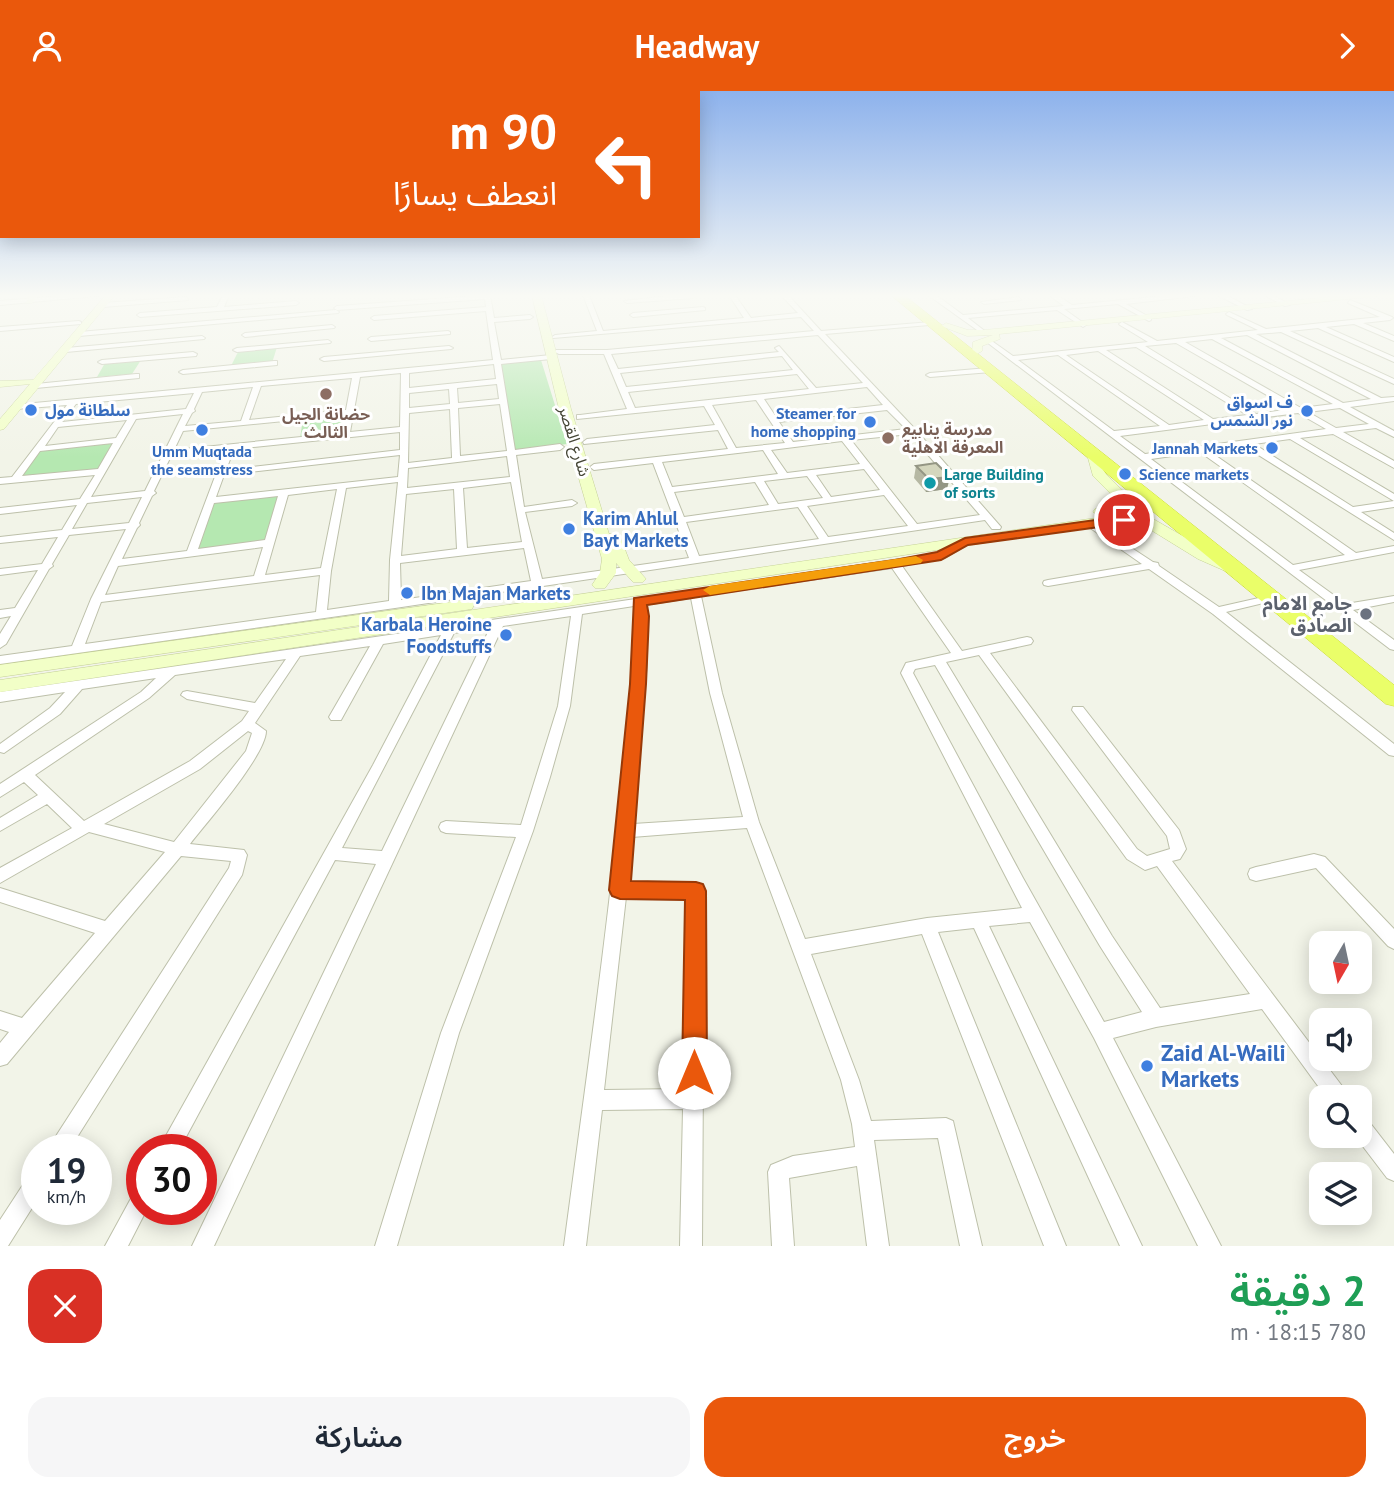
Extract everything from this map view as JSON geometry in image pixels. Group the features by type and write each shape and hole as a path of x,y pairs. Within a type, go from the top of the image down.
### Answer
{"highway":[{"path":"970,349 988,370 1394,698"},
{"path":"993,349 1394,679"}],"street":[{"path":"0,426 61,349"},
{"path":"0,415 66,350 78,349"},
{"path":"90,380 110,349"},
{"path":"172,393 195,349"},
{"path":"227,368 237,349"},
{"path":"268,384 278,349"},
{"path":"318,379 326,349"},
{"path":"368,355 369,349"},
{"path":"324,359 439,349"},
{"path":"449,349 450,367"},
{"path":"495,349 520,510 537,583"},
{"name":"شارع القصر","path":"553,349 573,410 608,555 604,579"},
{"path":"555,349 555,355"},
{"path":"16,407 641,349"},
{"path":"708,349 716,361"},
{"path":"780,349 814,391"},
{"path":"833,349 912,431 992,522"},
{"path":"997,349 1013,358 1394,646"},
{"path":"1013,358 1099,349 1212,422"},
{"path":"1144,349 1256,417"},
{"path":"1192,349 1394,465"},
{"path":"1236,349 1394,434"},
{"path":"1279,349 1380,401"},
{"path":"1323,349 1394,382"},
{"path":"1369,349 1394,360"},
{"path":"607,352 632,411"},
{"path":"102,362 193,353"},
{"path":"1059,353 1169,428"},
{"path":"615,371 784,354"},
{"path":"123,397 146,358"},
{"path":"733,359 746,377"},
{"path":"183,372 274,363"},
{"path":"689,364 700,382"},
{"path":"930,375 988,370"},
{"path":"395,604 395,560 404,466 404,371"},
{"path":"623,390 799,372"},
{"path":"0,384 136,376"},
{"path":"345,435 356,376"},
{"path":"725,379 740,400"},
{"path":"404,391 500,381"},
{"path":"244,423 258,385"},
{"path":"633,574 620,557 587,442 573,410 632,411 868,385"},
{"path":"453,386 456,459"},
{"path":"77,649 97,599 200,390"},
{"path":"759,398 791,445"},
{"path":"1114,434 1394,399"},
{"path":"404,411 502,401"},
{"path":"15,479 73,402"},
{"path":"707,403 734,452"},
{"path":"775,421 889,407"},
{"path":"55,425 191,411"},
{"path":"183,429 349,412"},
{"path":"296,441 299,417"},
{"path":"0,644 133,418"},
{"path":"1144,457 1377,425"},
{"path":"587,442 720,427"},
{"path":"171,453 404,429"},
{"path":"594,467 912,431"},
{"path":"1292,437 1394,498"},
{"path":"845,439 915,528"},
{"path":"37,449 121,440"},
{"path":"1247,444 1394,537"},
{"path":"404,466 560,446"},
{"path":"191,553 230,448"},
{"path":"766,448 784,476"},
{"path":"0,660 537,583 604,579 695,559 825,540 1124,506 1124,498 1098,473 1094,458 1087,449"},
{"path":"1201,449 1352,555"},
{"path":"220,473 403,453"},
{"path":"657,461 695,559"},
{"path":"670,491 866,465"},
{"path":"0,481 103,471"},
{"path":"810,473 829,500"},
{"path":"210,501 402,479"},
{"path":"400,492 516,479"},
{"path":"758,479 775,507"},
{"path":"321,615 326,571 342,486"},
{"path":"458,486 462,552"},
{"path":"681,520 887,492"},
{"path":"0,511 151,493"},
{"path":"259,579 284,493"},
{"path":"520,510 572,503"},
{"path":"801,504 825,540"},
{"path":"1352,510 1394,504"},
{"path":"556,609 577,612 695,593 888,554 1089,523 1130,520 1150,523 1249,579"},
{"path":"633,574 853,553 888,554 992,522"},
{"path":"1089,523 1154,565 1217,611 1394,751"},
{"path":"0,540 135,525"},
{"path":"117,563 268,543"},
{"path":"395,560 528,544"},
{"path":"1291,568 1394,549"},
{"path":"0,671 492,613 556,609 853,553"},
{"path":"888,554 959,655"},
{"path":"1048,583 1154,565"},
{"path":"0,572 48,566"},
{"path":"97,599 326,571"},
{"path":"203,1246 386,858 492,613 604,579"},
{"path":"695,593 716,693 752,822 850,1080 863,1131 878,1246"},
{"path":"1217,611 1272,598"},
{"path":"1344,608 1394,599"},
{"path":"575,1246 620,890 638,684 642,616 639,601"},
{"path":"0,614 19,611"},
{"path":"386,1246 450,1033 526,831 565,706 577,612"},
{"path":"0,685 118,673 172,671 379,640 453,618"},
{"path":"177,1134 331,853 453,618"},
{"path":"336,717 379,640"},
{"path":"1027,641 910,666 907,668 909,679 1100,1032 1210,1246"},
{"path":"0,697 79,685 188,650"},
{"path":"982,650 1132,854 1145,863 1175,854 1178,849 1174,834 1079,710"},
{"path":"0,876 195,765 247,724 297,652"},
{"path":"938,659 1099,929 1156,1018"},
{"path":"0,791 145,695 172,671"},
{"path":"4,748 55,711 79,685"},
{"path":"187,695 259,708"},
{"path":"0,1057 177,849 251,754 259,731 247,724"},
{"path":"26,775 85,827 177,849 239,855 240,859 237,870 67,1134"},
{"path":"0,825 48,796"},
{"path":"625,831 752,822"},
{"path":"446,827 526,831"},
{"path":"331,853 386,858"},
{"path":"1160,858 1329,1085"},
{"path":"1256,874 1320,862 1394,941"},
{"path":"620,890 696,891 691,1246"},
{"path":"0,895 109,930"},
{"path":"800,948 927,926 1034,914"},
{"path":"978,920 1131,1246"},
{"path":"927,926 1055,1246"},
{"path":"1100,1032 1156,1018 1264,1000"},
{"path":"0,1020 25,1028"},
{"path":"593,1100 694,1099"},
{"path":"863,1131 946,1128 971,1246"},
{"path":"1372,1142 1394,1171"},
{"path":"783,1246 778,1172 793,1166 866,1155"},
{"path":"0,1239 21,1206"},
{"path":"116,1246 127,1225"}],"green space":[{"path":"276,349 272,363 231,366 239,350"},
{"path":"141,360 132,374 97,377 105,363"},
{"path":"541,360 567,444 514,451 501,364"},
{"path":"345,414 342,434 300,439 303,418"},
{"path":"117,441 100,470 20,479 41,449"},
{"path":"281,494 265,541 194,551 211,502"}],"building":[{"path":"936,463 950,477 929,479 916,466"}],"slow traffic":[{"path":"710,590 916,560"}],"place":[{"name":"حضانة الجيل الثالث","path":"326,394"},
{"name":"سلطانة مول","path":"31,410"},
{"name":"ف اسواق نور الشمس","path":"1307,411"},
{"name":"Steamer for home shopping","path":"870,422"},
{"name":"Umm Muqtada the seamstress","path":"202,430"},
{"name":"مدرسة ينابيع المعرفة الاهلية","path":"888,438"},
{"name":"Jannah Markets","path":"1272,448"},
{"name":"Science markets","path":"1125,474"},
{"name":"Large Building of sorts","path":"930,483"},
{"name":"Karim Ahlul Bayt Markets","path":"569,529"},
{"name":"Ibn Majan Markets","path":"407,593"},
{"name":"جامع الامام الصادق","path":"1366,614"},
{"name":"Karbala Heroine Foodstuffs","path":"506,635"},
{"name":"Zaid Al-Waili Markets","path":"1147,1066"}],"route":[{"path":"694,1073 696,891 620,890 638,684 642,616 639,601 895,564 941,556 965,542 1124,520"}]}
